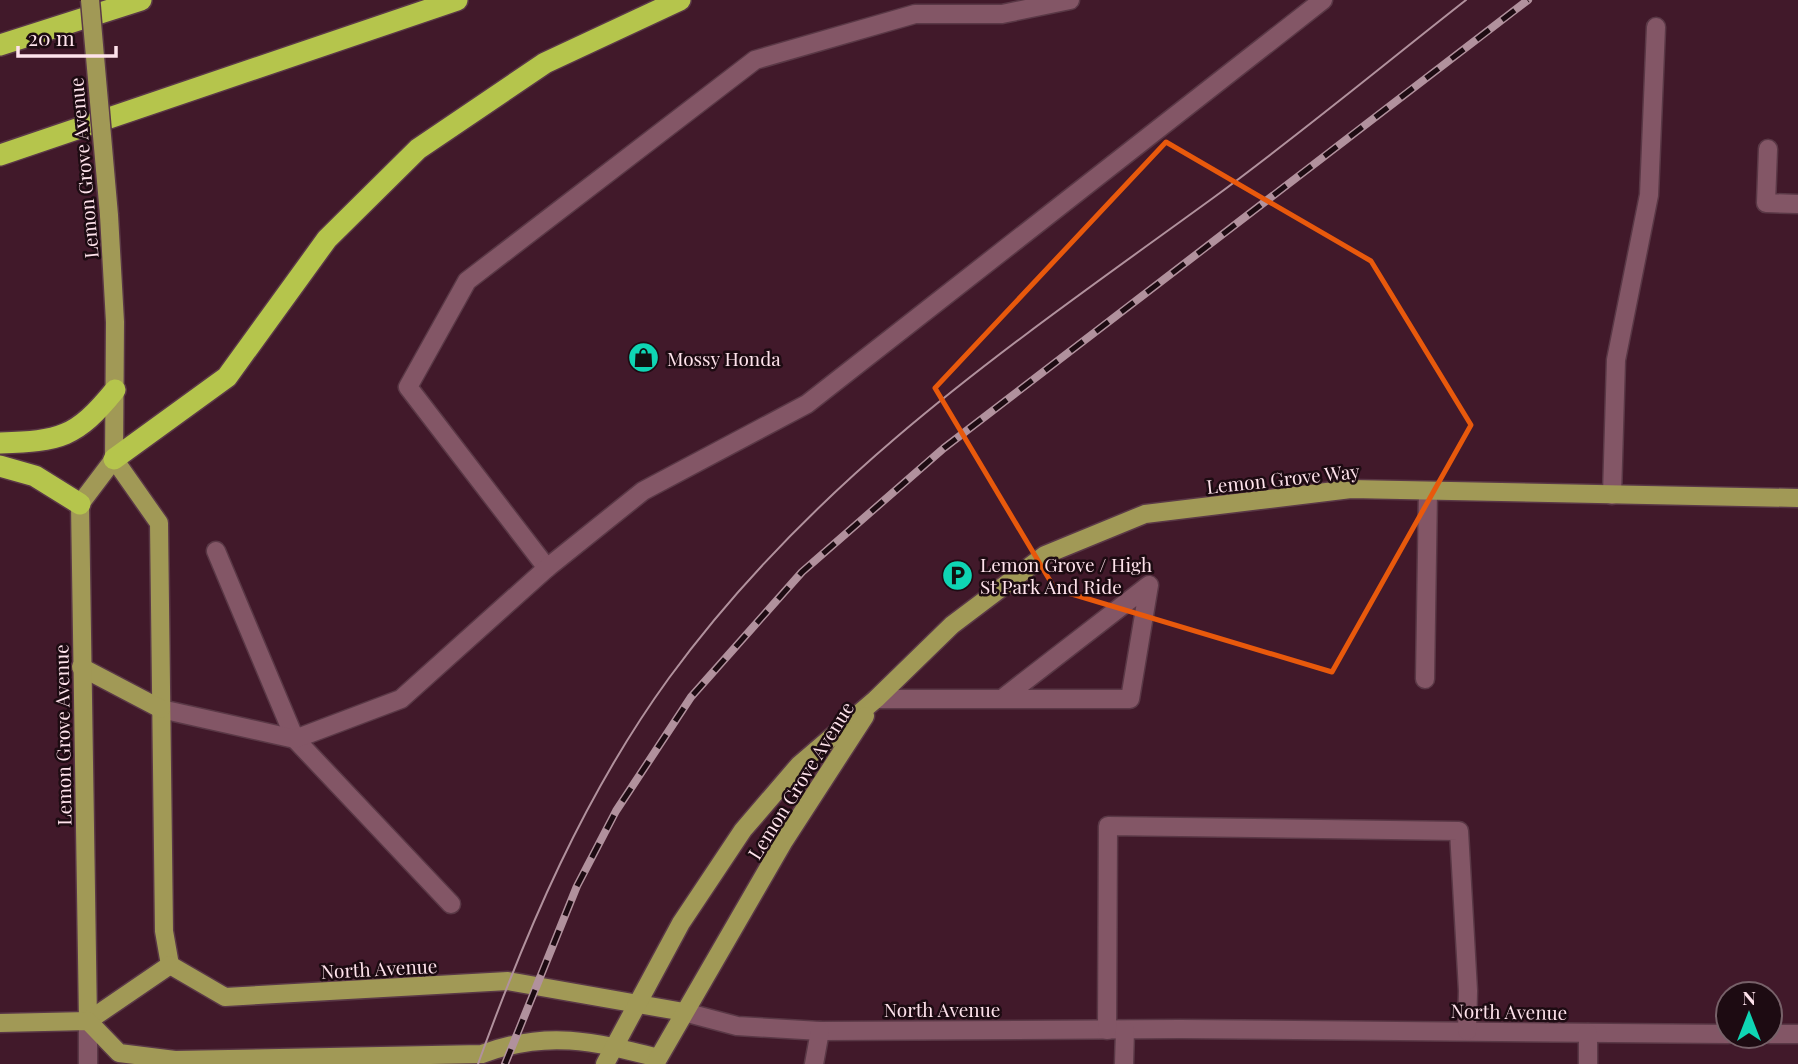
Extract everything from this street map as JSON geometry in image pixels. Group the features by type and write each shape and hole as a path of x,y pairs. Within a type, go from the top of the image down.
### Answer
{"highway":[{"path":"0,46 141,0"},
{"path":"0,155 457,0"},
{"path":"114,459 227,377 327,239 418,149 545,63 680,0"},
{"path":"0,443 47,442 61,437 87,421 115,390"},
{"path":"0,466 35,476 80,504"}],"main road":[{"name":"Lemon Grove Avenue","path":"90,0 109,215 115,322 114,459"},
{"path":"0,1023 88,1021 170,965 164,931 159,523 114,459 80,504"},
{"name":"Lemon Grove Way","path":"876,699 952,625 1045,555 1145,514 1351,489 1798,498"},
{"name":"Lemon Grove Avenue","path":"80,504 88,1021"},
{"path":"81,667 161,709"},
{"name":"Lemon Grove Avenue","path":"605,1064 681,923 743,830 799,765 876,699"},
{"name":"Lemon Grove Avenue","path":"657,1061 784,841 876,699"},
{"name":"North Avenue","path":"170,965 225,997 508,981 684,1012"},
{"path":"88,1021 119,1053 175,1060 489,1059 515,1042 578,1039 615,1047 657,1061"}],"street":[{"path":"547,568 408,387 467,281 755,60 915,14 1002,14 1070,0"},
{"path":"161,709 295,739 401,699 547,568 643,491 807,404 1323,0"},
{"path":"1612,495 1616,360 1649,195 1656,27"},
{"path":"1768,149 1766,203 1798,204"},
{"path":"1425,678 1428,491"},
{"path":"216,551 295,739 451,904"},
{"path":"876,699 1130,699 1149,585 1003,698"},
{"path":"1124,1064 1116,1030 1108,826 1459,831 1468,991 1467,1031"},
{"name":"North Avenue","path":"684,1012 737,1026 821,1031 1714,1034"},
{"path":"88,1021 88,1064"},
{"path":"814,1064 821,1031"},
{"path":"1588,1032 1588,1064"}],"highlighted area":[{"path":"1166,142 1371,261 1471,425 1332,672 1055,589 935,388"}],"tram line":[{"path":"478,1064 538,913 560,864 610,769 669,678 727,605 789,537 854,475 992,360 1245,174 1466,0"}],"railway":[{"path":"505,1064 577,886 616,811 691,697 802,572 944,448 1528,0"}],"place":[{"name":"Mossy Honda","path":"644,358"},
{"name":"Lemon Grove / High St Park And Ride","path":"957,575"}]}
